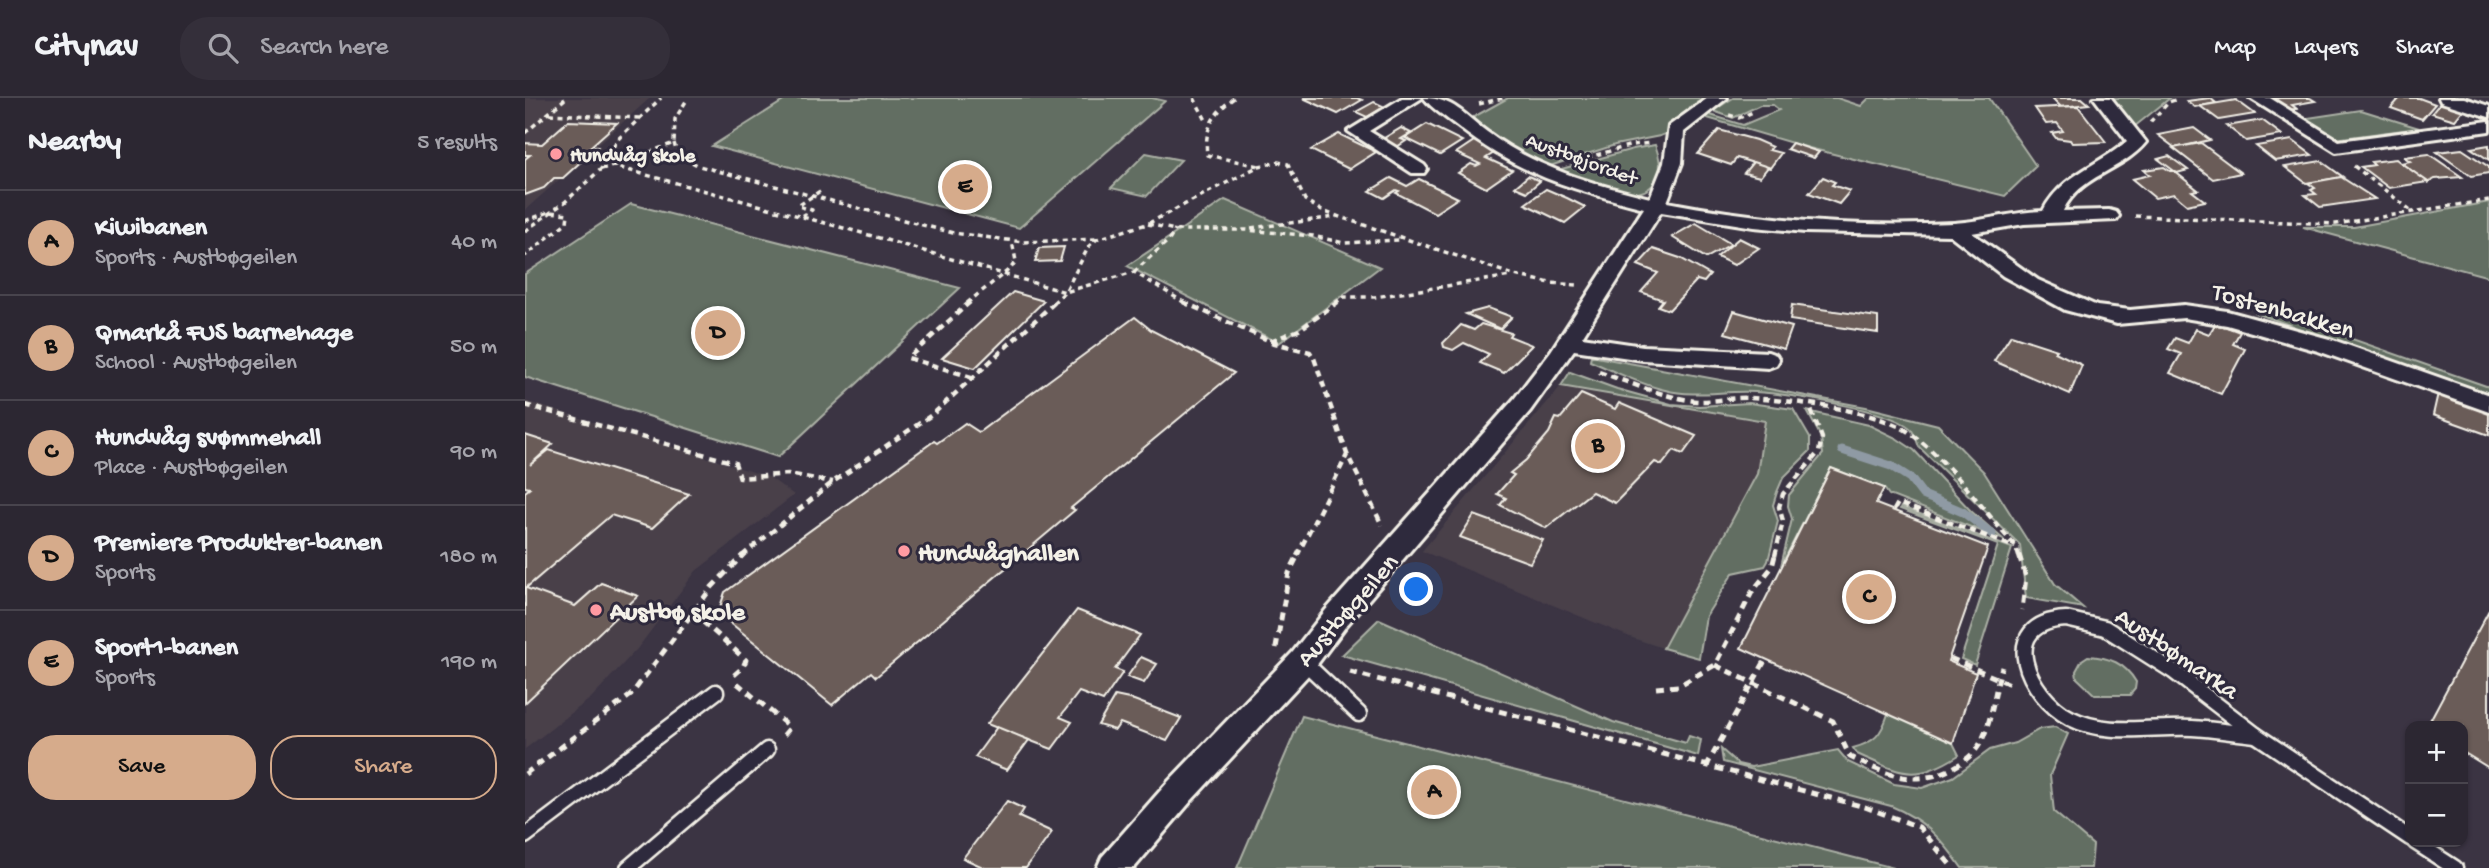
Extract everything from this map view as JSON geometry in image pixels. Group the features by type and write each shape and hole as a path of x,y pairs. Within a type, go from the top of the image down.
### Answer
{"street":[{"path":"1414,98 1357,131 1419,169"},
{"name":"Austbøjordet","path":"1431,98 1513,158 1626,200 1653,205"},
{"path":"1673,141 1675,130 1682,122 1719,98"},
{"path":"2052,215 2065,193 2089,172 2136,145 2134,137 2102,98"},
{"path":"2259,98 2336,147 2489,126"},
{"path":"2447,98 2489,112"},
{"name":"Austbøgeilen","path":"1113,868 1180,791 1303,661 1335,619 1522,405 1563,349 1653,205 1660,198 1674,163 1673,141"},
{"path":"1653,205 1832,227 1955,229 2052,215 2077,218 2109,216"},
{"name":"Tostenbakken","path":"1955,229 2036,287 2079,307 2115,317 2144,318 2189,311 2227,318 2270,329 2489,404"},
{"path":"1563,349 1768,360"}],"lane":[{"name":"Austbømarka","path":"2256,735 2192,728 2105,729 2071,719 2047,703 2032,681 2025,661 2024,643 2033,629 2049,620 2066,619 2105,628 2173,671 2256,735 2405,835"},
{"path":"1303,661 1359,714"},
{"path":"525,836 716,692"},
{"path":"628,868 767,750"},
{"path":"2423,847 2455,868"}],"path":[{"path":"525,133 566,98"},
{"path":"525,231 601,169 617,140 661,98"},
{"path":"688,98 676,112 672,128 674,143 677,154 699,166 953,233 1012,241 1097,239 1147,224 1259,166 1278,162 1288,164 1305,200 1336,217 1514,275 1600,289"},
{"path":"1195,98 1207,122 1207,155 1259,166"},
{"path":"1207,122 1217,109 1234,98"},
{"path":"2134,137 2169,102 2175,100"},
{"path":"549,114 640,118"},
{"path":"1544,171 1632,145 1673,141"},
{"path":"601,169 674,143"},
{"path":"2336,147 2352,165 2414,213"},
{"path":"613,166 1065,292 1134,272 1170,239 1175,230"},
{"path":"802,217 812,210 798,206 823,189"},
{"path":"2109,216 2215,217 2279,223 2336,224 2489,200"},
{"path":"525,221 549,212 568,214 567,222 525,256"},
{"path":"1247,230 1336,217"},
{"path":"1147,224 1175,230 1247,230 1313,236 1343,243 1401,239"},
{"path":"525,774 631,695 692,612 745,553 833,482 933,414 975,378 1065,292 1089,246 1097,239"},
{"path":"975,378 908,358 947,320 1005,274 1016,261 1012,241"},
{"path":"1134,272 1188,304 1270,341 1310,352 1347,454 1383,527 1406,539"},
{"path":"1270,341 1299,330 1344,297 1375,297 1514,275"},
{"path":"1563,349 1623,382 1671,397 1699,401 1775,400 1882,419 1910,433 1941,462 2016,547 2026,577 2021,614"},
{"path":"525,405 735,463 740,478 788,474 833,482"},
{"path":"1657,688 1678,686 1715,665 1752,592 1772,567 1783,520 1779,507 1783,494 1819,452 1822,438 1809,407"},
{"path":"1276,656 1276,638 1289,573 1347,454"},
{"path":"1894,510 1898,503 2016,547"},
{"path":"692,612 747,663 716,692"},
{"path":"1715,665 1833,721 1850,757 1896,778 1920,782 1949,771 1967,759 1982,742 2006,656"},
{"path":"1950,658 1975,667"},
{"path":"1706,767 1766,659"},
{"path":"1303,661 1865,807 1919,827 1953,868"},
{"path":"731,679 787,725 787,732 767,750"}],"shaded area":[{"name":"Hundvåg skole","path":"525,98 650,98 525,210"},
{"path":"1561,386 1765,421 1757,474 1663,648 1630,637 1422,551"},
{"name":"Austbø skole","path":"525,401 769,477 794,495 696,571 637,649 591,698 525,749"}],"green space":[{"path":"788,98 1152,98 1165,101 1019,228 712,146"},
{"path":"1508,98 1704,98 1690,107 1675,130 1660,136 1615,145 1547,167 1518,155 1470,119"},
{"path":"1733,98 1837,98 1861,106 1869,98 1989,98 2036,166 2005,196 1809,148 1704,117 1707,114 1743,125 1779,110 1773,105 1760,105 1733,118 1713,111"},
{"path":"2108,98 2170,98 2134,127"},
{"path":"2361,110 2419,128 2335,139 2301,119"},
{"path":"1655,145 1660,164 1658,177 1646,190 1635,193 1622,193 1594,186 1558,170 1633,149"},
{"path":"1146,153 1181,160 1147,196 1111,188"},
{"path":"1225,200 1380,267 1279,343 1127,266"},
{"path":"2489,202 2489,277 2303,227 2354,227"},
{"path":"631,204 960,288 778,457 525,377 525,274"},
{"path":"2261,307 2489,387 2489,397 2256,313"},
{"path":"1591,356 1866,407 1938,425 1984,472 2055,584 2083,608 2026,598 2020,545 1919,447 1910,428 1899,421 1860,409 1789,396 1755,392 1699,394 1665,390 1590,361"},
{"path":"1570,372 1671,404 1699,406 1749,403 1793,409 1810,438 1810,451 1783,478 1777,492 1773,505 1778,521 1768,561 1765,566 1733,573 1706,616 1699,658 1663,648 1757,474 1765,421 1561,386"},
{"path":"1807,411 1869,425 1896,438 1914,450 1971,511 2004,540 1889,495 1884,488 1831,468 1781,566 1792,519 1788,506 1789,495 1823,454 1821,437"},
{"path":"1901,507 2012,548 1975,665 1961,659 1998,545 1900,509"},
{"path":"1379,619 1613,722 1686,743 1689,736 1701,740 1698,756 1342,655"},
{"path":"2088,656 2110,660 2122,666 2136,682 2135,689 2130,695 2095,695 2077,678 2076,671 2082,660"},
{"path":"1888,714 1953,743 1959,755 1930,770 1908,772 1857,754 1853,748 1876,737"},
{"path":"1302,716 1894,868 1237,868"},
{"path":"2055,727 2068,734 2050,775 2054,812 2093,845 2091,868 1962,868 1931,831 1902,811 1723,762 1721,749 1738,764 1751,767 1838,750 1848,762 1894,784 1922,788 1953,777 1990,750 2015,743 2040,729"}],"building":[{"path":"1303,98 1357,98 1362,100 1338,114"},
{"path":"2052,98 2082,98 2089,104 2061,107"},
{"path":"2210,98 2216,103 2195,107 2187,101"},
{"path":"2267,98 2310,98 2315,101 2292,105 2297,109 2284,110"},
{"path":"2400,98 2419,98 2435,104 2422,119 2391,108"},
{"path":"2236,100 2255,114 2219,120 2200,106"},
{"path":"1374,102 1385,107 1367,117 1356,112"},
{"path":"2441,102 2463,110 2455,120 2432,113"},
{"path":"2078,106 2106,142 2072,143 2070,140 2056,138 2052,133 2063,131 2057,123 2046,124 2035,108"},
{"path":"2262,120 2282,135 2246,141 2227,126"},
{"path":"568,121 617,123 590,147 597,147 563,178 554,178 544,188 525,195 525,159 530,155 525,155 525,143 542,144"},
{"path":"1427,124 1462,141 1440,155 1405,138"},
{"path":"1401,128 1411,133 1401,139 1406,141 1395,148 1379,141"},
{"path":"2194,128 2210,140 2175,148 2158,135"},
{"path":"1719,130 1756,140 1772,147 1769,150 1781,153 1770,168 1737,158 1731,165 1698,154"},
{"path":"1339,134 1376,152 1349,169 1311,150"},
{"path":"2292,140 2312,155 2275,161 2256,146"},
{"path":"1474,141 1494,153 1486,158 1512,170 1486,188 1458,173 1471,164 1480,164 1456,153"},
{"path":"1792,143 1819,152 1814,158 1787,149"},
{"path":"2201,143 2241,173 2213,179 2173,148"},
{"path":"2489,145 2489,160 2471,148"},
{"path":"2462,149 2489,167 2489,173 2471,176 2437,152"},
{"path":"2429,154 2462,177 2435,179 2428,183 2401,163 2410,161 2404,157"},
{"path":"2169,156 2188,170 2177,173 2158,159"},
{"path":"2396,159 2428,182 2389,188 2361,167 2374,165 2371,162"},
{"path":"2321,161 2343,177 2306,183 2285,167"},
{"path":"1753,162 1768,167 1760,177 1744,173"},
{"path":"2164,167 2174,171 2198,190 2192,191 2205,201 2187,205 2174,194 2155,198 2132,179 2150,175 2144,170"},
{"path":"1528,176 1540,181 1527,192 1515,187"},
{"path":"1823,177 1835,182 1832,185 1850,191 1839,204 1809,193"},
{"path":"2341,177 2375,199 2320,207 2305,195 2316,194 2311,190 2315,188 2308,183"},
{"path":"1391,178 1407,186 1419,179 1458,198 1435,213 1396,193 1399,191 1396,190 1384,198 1370,191"},
{"path":"1546,189 1585,207 1565,223 1525,204"},
{"path":"1696,223 1731,244 1706,258 1672,237"},
{"path":"1739,238 1759,248 1734,265 1717,257"},
{"path":"1064,247 1060,261 1035,262 1039,248"},
{"path":"1653,249 1680,258 1710,275 1704,282 1697,280 1669,310 1658,306 1663,300 1641,292 1658,273 1638,265"},
{"path":"1013,292 1044,301 975,368 942,358"},
{"path":"1792,305 1878,317 1878,333 1790,320"},
{"path":"1488,308 1512,317 1500,329 1466,314"},
{"path":"1734,311 1792,327 1784,349 1725,333"},
{"name":"Hundvåghallen","path":"1135,317 1151,330 1234,373 1071,508 1075,510 876,677 871,672 832,705 718,613 725,592 934,441 937,443 965,423 979,432"},
{"path":"2216,323 2240,332 2233,344 2245,349 2221,394 2170,373 2181,354 2168,349 2175,338 2188,343 2196,329 2209,334"},
{"path":"1481,324 1511,333 1509,336 1532,345 1504,373 1480,363 1489,354 1464,343 1453,350 1444,347 1443,343 1461,325 1474,330"},
{"path":"2011,335 2057,350 2055,352 2082,365 2070,394 1994,361"},
{"path":"2438,393 2489,412 2489,435 2433,415"},
{"path":"1581,394 1615,409 1619,403 1696,436 1683,454 1674,450 1662,465 1655,462 1615,503 1592,492 1546,528 1500,505 1506,498 1497,494 1514,475 1510,473 1526,460 1549,433 1556,418 1560,419"},
{"path":"525,435 553,444 530,465 549,450 689,494 652,528 611,515 526,588 575,606 601,583 638,596 525,703 525,492 530,488 525,487"},
{"path":"1831,468 1884,488 1876,504 1988,547 1948,661 1976,673 1953,743 1741,648"},
{"path":"1474,515 1543,540 1530,563 1460,537"},
{"path":"1077,610 1140,635 1115,669 1123,672 1103,701 1079,692 1060,717 1072,722 1052,749 987,724"},
{"path":"2489,610 2489,768 2468,755 2468,721 2430,721"},
{"path":"1141,657 1157,664 1144,683 1127,677"},
{"path":"1115,696 1134,700 1181,718 1167,741 1120,723 1115,730 1098,725"},
{"path":"997,727 1029,740 1007,770 975,757"},
{"path":"1007,801 1024,809 1019,817 1052,832 1026,868 985,868 963,858"}],"waterway":[{"path":"1842,450 1891,466 1910,478 1923,495 1963,512 1992,534"}],"place":[{"name":"Hundvåg skole","path":"556,154"},
{"name":"Sport1-banen","path":"965,187"},
{"name":"Premiere Produkter-banen","path":"718,333"},
{"name":"Qmarkå FUS barnehage","path":"1598,446"},
{"name":"Hundvåghallen","path":"904,551"},
{"name":"Hundvåg svømmehall","path":"1869,597"},
{"name":"Austbø skole","path":"596,610"},
{"name":"Kiwibanen","path":"1434,792"}]}
